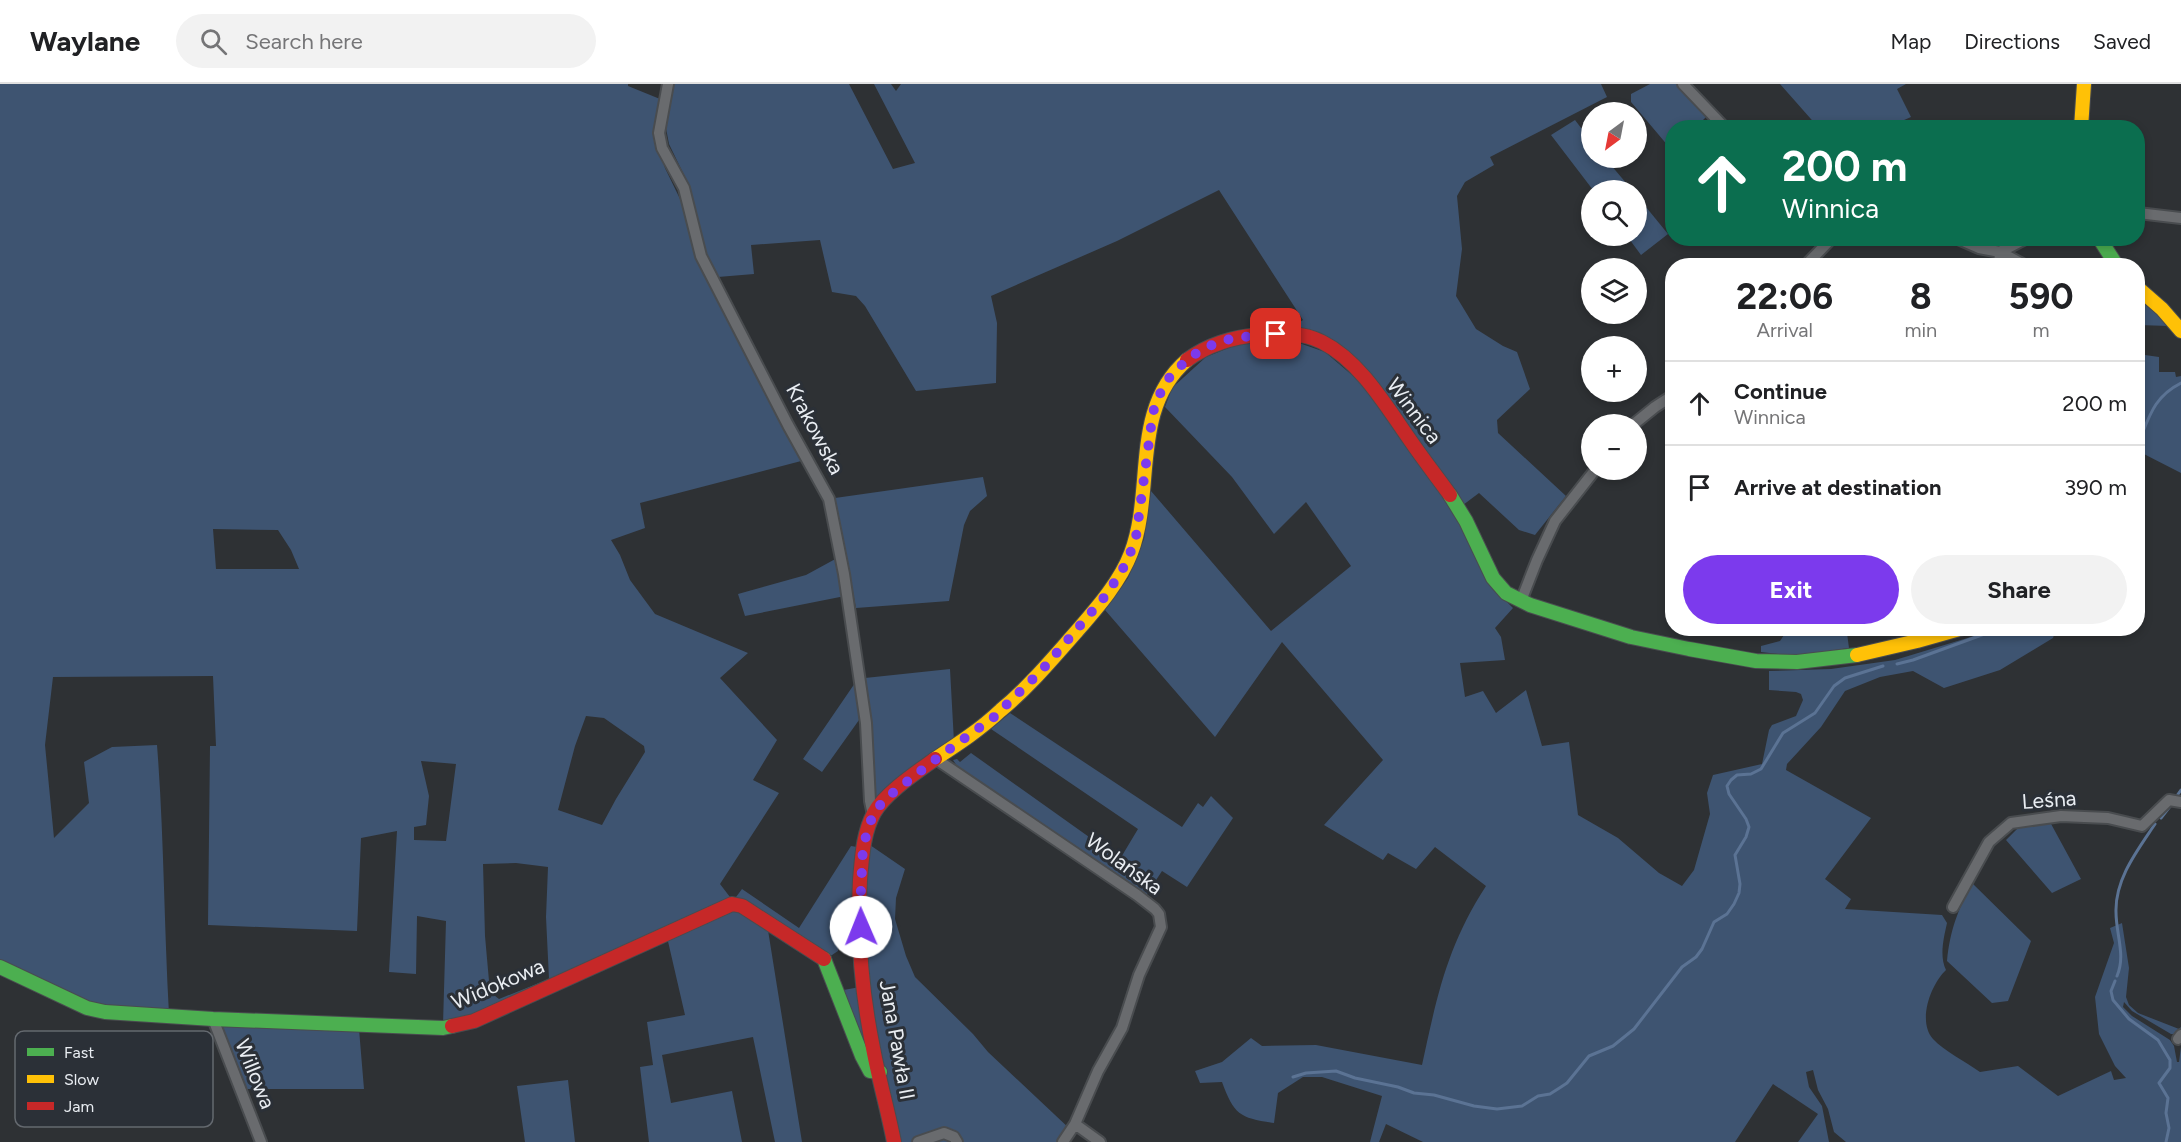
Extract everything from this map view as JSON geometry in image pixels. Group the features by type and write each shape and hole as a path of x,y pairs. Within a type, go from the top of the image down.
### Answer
{"street":[{"name":"Krakowska","path":"668,84 659,133 662,148 684,188 701,256 788,425 830,499 844,574 866,723 870,801 873,814"},
{"path":"1683,84 1717,120"},
{"path":"2082,120 2084,84"},
{"path":"2145,214 2181,218"},
{"path":"1813,258 1824,246"},
{"path":"1974,246 2000,252 2011,258"},
{"path":"2000,252 2012,246"},
{"path":"2000,252 2000,258"},
{"path":"2145,294 2163,309 2181,331"},
{"name":"Winnica","path":"994,717 1042,670 1107,594 1127,562 1136,537 1153,412 1162,389 1173,372 1199,351 1233,338 1262,334 1302,335 1327,344 1343,356 1367,383 1456,505 1469,526 1494,580 1508,595 1521,601 1595,627 1695,651 1769,662 1814,660 1884,650 1934,636"},
{"path":"1647,414 1665,401"},
{"path":"1521,601 1555,521 1587,480"},
{"name":"Jana Pawła II","path":"894,1142 870,1035 860,910 863,846 873,814 885,799 994,717"},
{"name":"Wolańska","path":"936,759 1137,895 1159,914 1161,927 1139,975 1122,1028 1098,1071 1075,1124 1063,1142"},
{"name":"Leśna","path":"1953,907 1989,842 2011,823 2061,816 2108,818 2142,826 2177,801"},
{"name":"Widokowa","path":"0,967 102,1013 411,1027 455,1026 474,1021 732,904 742,906 824,959 862,1056 870,1071 880,1072"},
{"name":"Willowa","path":"213,1019 261,1142"},
{"path":"1075,1124 1100,1142"},
{"path":"918,1142 944,1133 954,1137 957,1142"}],"shaded area":[{"path":"0,84 628,84 628,86 660,99 654,130 665,168 681,201 691,240 805,460 640,503 645,528 611,540 630,580 655,614 748,653 720,678 777,740 753,780 779,793 720,884 733,901 742,889 799,928 851,846 857,847 855,920 840,920 838,951 826,959 741,903 462,1021 443,1025 446,921 417,916 416,974 389,972 397,831 361,838 357,931 208,925 210,746 216,746 213,676 53,677 45,745 54,838 89,803 84,762 112,747 157,745 169,1014 109,1012 0,963","holes":["213,529 278,530 291,550 299,569 216,569","586,716 604,718 644,746 645,752 602,825 558,810 575,746","421,761 456,764 446,841 414,840 414,827 426,825 429,796","516,863 548,867 546,917 549,979 499,999 490,992 485,936 483,864"]},
{"path":"674,84 849,84 893,169 915,163 874,84 891,84 896,91 901,84 1601,84 1607,97 1597,102 1581,102 1581,110 1490,157 1494,165 1465,182 1457,196 1462,249 1456,296 1476,329 1517,352 1530,389 1497,420 1498,433 1566,496 1535,535 1519,530 1479,493 1463,505 1355,359 1291,328 1303,320 1219,190 1117,241 991,296 997,323 996,383 916,391 865,306 856,296 832,292 820,240 751,245 754,274 718,277 705,256 693,202 684,175 669,144 665,123"},
{"path":"1650,84 1676,84 1708,115 1703,120 1665,120 1665,142 1647,121 1647,102 1631,102 1631,94"},
{"path":"1780,84 1906,84 1897,89 1911,117 1904,120 1812,120"},
{"path":"1575,120 1581,128 1581,168 1613,168 1624,180 1585,180 1551,135"},
{"path":"1647,208 1665,230 1665,236 1641,255 1634,246 1647,246"},
{"path":"2145,303 2156,312 2169,326 2145,325"},
{"path":"1275,341 1302,344 1325,352 1359,381 1446,497 1500,595 1513,608 1495,628 1501,637 1505,660 1460,663 1465,697 1483,691 1496,713 1526,690 1542,746 1569,742 1578,815 1618,838 1659,873 1682,886 1694,870 1710,814 1707,793 1713,775 1762,764 1772,725 1796,716 1803,700 1801,694 1796,692 1769,690 1769,671 1831,669 1895,660 1974,636 2054,636 2000,670 1944,688 1913,671 1880,677 1845,691 1821,727 1787,764 1786,770 1871,818 1825,879 1851,899 1845,909 1942,915 1947,923 1942,953 1946,970 1931,993 1926,1023 1933,1039 1980,1072 2018,1066 2058,1096 2111,1071 2114,1080 2126,1078 2115,1066 2099,1034 2095,997 2114,943 2110,928 2122,923 2129,968 2126,997 2129,1005 2138,1013 2179,1029 2181,1027 2181,1031 2177,1034 2171,1034 2132,1011 2124,1002 2123,1007 2132,1016 2170,1040 2174,1046 2177,1062 2179,1062 2181,1047 2181,1142 1846,1142 1834,1132 1813,1070 1806,1072 1809,1087 1822,1106 1829,1142 1798,1142 1818,1114 1773,1084 1735,1142 1423,1142 1386,1124 1379,1142 1370,1142 1382,1096 1322,1077 1303,1077 1278,1093 1274,1123 1246,1117 1240,1113 1230,1102 1222,1082 1200,1083 1195,1071 1222,1062 1251,1038 1262,1046 1316,1045 1422,1065 1445,972 1462,930 1486,886 1435,847 1416,869 1388,853 1383,860 1324,825 1383,760 1282,642 1215,737 1105,610 1128,578 1144,539 1151,491 1271,631 1351,566 1306,502 1274,534 1232,477 1165,407 1172,388 1206,357 1236,345"},
{"path":"2145,355 2159,357 2159,372 2175,372 2176,377 2181,376 2181,473 2145,455"},
{"path":"983,477 987,496 970,511 964,525 949,601 856,608 835,498"},
{"path":"839,557 845,596 745,616 738,594 806,575"},
{"path":"1783,636 1847,636 1849,648 1794,656 1761,652 1761,646 1780,641"},
{"path":"950,669 954,742 877,802 872,729 865,678"},
{"path":"855,683 859,720 822,772 803,759"},
{"path":"1010,713 1182,827 1198,803 1203,807 1211,796 1233,818 1187,887 1162,871 1145,897 959,769 953,760 957,759 960,762 971,753 1120,859 1138,829 991,729"},
{"path":"2050,822 2081,879 2052,893 2006,840 2019,827"},
{"path":"870,845 905,869 896,898 895,919 915,977 973,1034 988,1052 1071,1130 1061,1142 900,1142 873,1024 867,950 866,885"},
{"path":"1972,883 2031,941 2008,1001 1992,1003 1947,961 1955,920"},
{"path":"740,907 767,924 802,1142 775,1142 753,1037 662,1055 671,1103 732,1091 742,1142 649,1142 640,1067 653,1065 647,1022 685,1015 667,937"},
{"path":"860,987 875,1069 838,991"},
{"path":"223,1025 359,1029 364,1089 244,1089 221,1033"},
{"path":"568,1080 575,1142 525,1142 517,1086"}],"waterway":[{"path":"2145,427 2158,402 2181,383"},
{"path":"1897,664 1979,636"},
{"path":"1293,1077 1306,1073 1336,1071 1414,1093 1434,1095 1474,1106 1497,1109 1522,1106 1538,1096 1550,1094 1567,1083 1589,1056 1613,1046 1634,1029 1682,967 1696,957 1702,949 1714,922 1727,914 1734,904 1740,884 1735,855 1749,827 1729,794 1727,786 1731,780 1737,775 1751,774 1761,769 1783,733 1815,713 1834,686 1845,678 1883,666"},
{"path":"2176,797 2181,790"},
{"path":"2161,818 2171,805"},
{"path":"2117,976 2121,960 2116,920 2119,888 2128,866 2155,824"},
{"path":"2115,981 2111,991 2113,1000 2129,1019 2158,1040 2170,1060 2170,1068 2159,1083 2168,1098 2166,1113 2169,1128 2166,1142"}],"traffic: fast":[{"path":"2104,246 2112,258"},
{"path":"1450,495 1466,521 1493,578 1506,593 1530,605 1631,637 1756,661 1797,662 1857,655"},
{"path":"824,959 862,1056 870,1071 880,1072"},
{"path":"0,967 87,1008 105,1012 213,1019 443,1028 452,1026"}],"traffic: slow":[{"path":"2082,120 2084,84"},
{"path":"2145,294 2181,331"},
{"path":"935,759 977,730 1021,692 1085,622 1114,584 1131,553 1138,529 1147,451 1158,402 1169,380 1187,360"},
{"path":"1857,655 1935,636"}],"traffic: jam":[{"path":"1187,360 1212,346 1249,336 1291,334 1307,336 1322,342 1336,350 1371,385 1450,495"},
{"path":"894,1142 873,1048 863,986 859,922 862,854 867,829 879,805 902,783 935,759"},
{"path":"452,1026 474,1021 732,904 742,906 824,959"}],"route":[{"path":"861,927 863,846 873,814 885,799 994,717 1042,670 1107,594 1127,562 1136,537 1153,412 1162,389 1173,372 1199,351 1214,344 1233,338 1276,334"}]}
